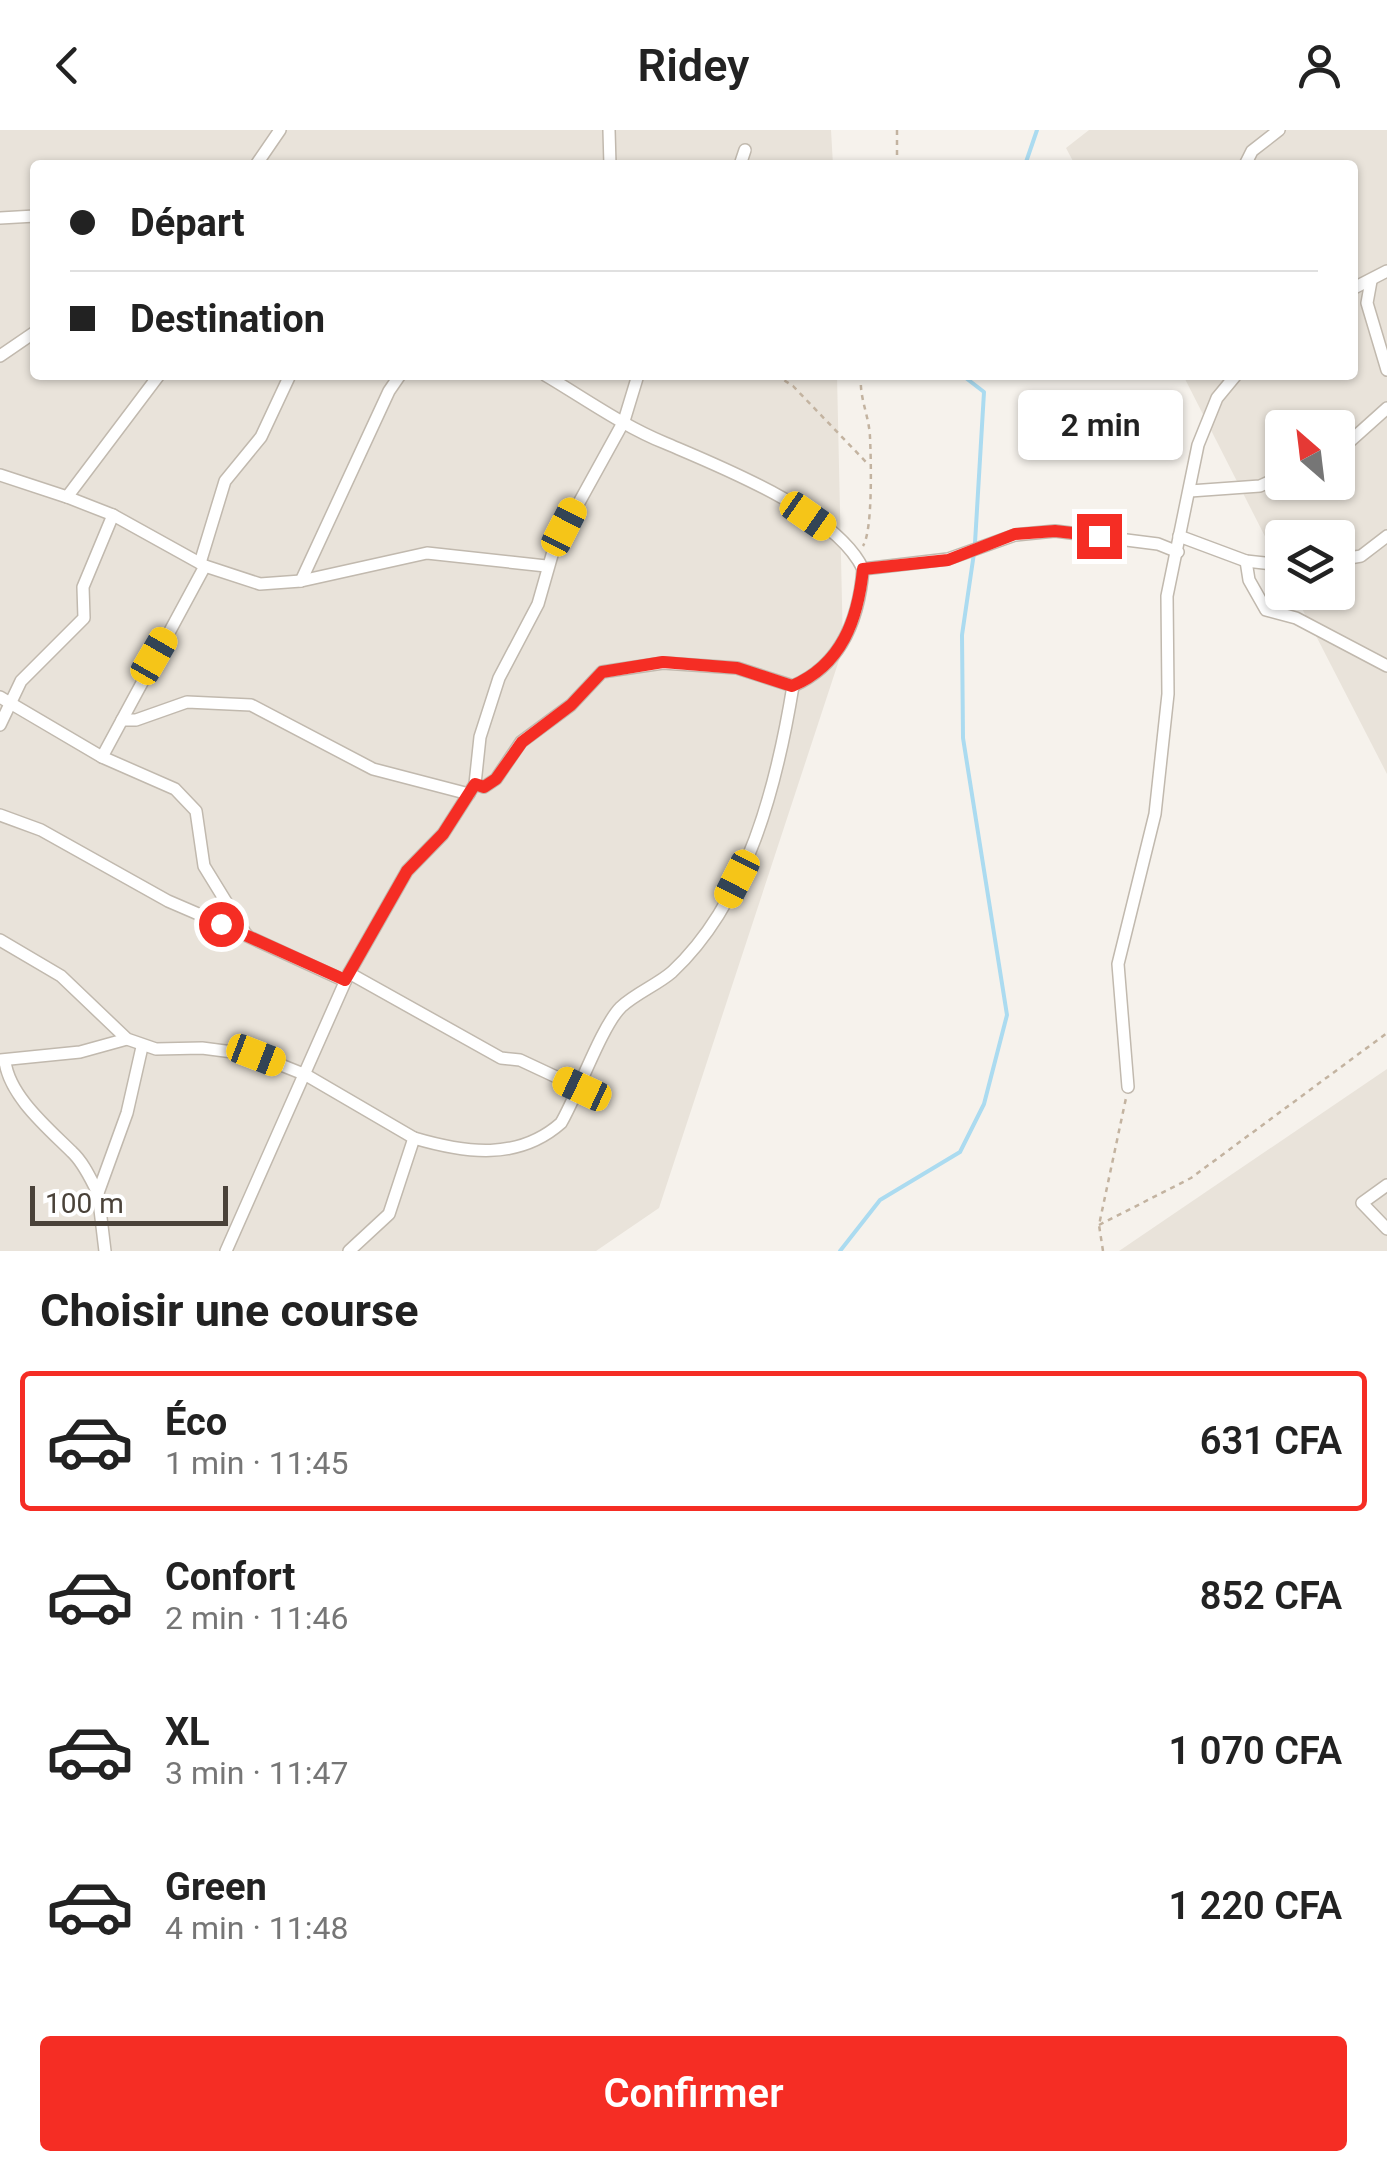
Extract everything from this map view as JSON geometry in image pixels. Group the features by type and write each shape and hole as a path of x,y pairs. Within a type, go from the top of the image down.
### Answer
{"street":[{"path":"259,160 280,130"},
{"path":"609,130 610,160"},
{"path":"1248,160 1252,151 1279,130"},
{"path":"742,160 746,150"},
{"path":"0,218 30,216"},
{"path":"1358,286 1387,271"},
{"path":"1371,281 1367,303 1387,370"},
{"path":"0,356 30,335"},
{"path":"67,497 156,380"},
{"path":"102,756 203,564 225,481 261,436 288,380"},
{"path":"301,581 396,380"},
{"path":"554,380 624,421 778,499 826,528 856,556 863,569 859,607 850,631 827,664 792,686"},
{"path":"226,1251 347,977 407,871 443,834 472,790 480,737 499,678 538,604 546,566 624,421 636,380"},
{"path":"1128,1086 1118,964 1155,814 1168,694 1167,596 1198,445 1218,398 1232,380"},
{"path":"1355,437 1387,408"},
{"path":"0,475 113,515 203,564 260,584 301,581 427,554 546,566"},
{"path":"1190,491 1265,484"},
{"path":"0,725 21,681 84,618 83,587 113,515"},
{"path":"863,569 948,560 1015,534 1055,531 1158,544 1178,552"},
{"path":"1179,536 1246,562 1265,564"},
{"path":"1355,557 1387,536"},
{"path":"1246,562 1249,580 1266,610 1296,618 1387,666"},
{"path":"122,720 136,720 187,702 251,705 372,769 472,790 496,779 522,742 571,705 594,678 608,670 663,662 754,672 792,686"},
{"path":"0,940 61,976 127,1040 142,1046 256,1055 306,1075 414,1138 456,1150 489,1153 545,1137 561,1124 582,1089 619,1009 670,973 714,924 751,847 789,726 792,686"},
{"path":"0,697 102,756 159,780 187,800 200,824 204,866 247,936"},
{"path":"0,814 42,830 168,901 347,977 501,1058 520,1060 582,1089"},
{"path":"105,1251 98,1194 72,1151 40,1122 3,1060 80,1052 127,1040"},
{"path":"98,1194 127,1113 142,1046"},
{"path":"350,1251 389,1214 414,1138"},
{"path":"1387,1185 1362,1202 1387,1229"}],"path":[{"path":"897,160 898,130"},
{"path":"784,380 867,464"},
{"path":"856,556 869,532 870,435 859,397 861,380"},
{"path":"1099,1225 1191,1178 1387,1033"},
{"path":"1102,1251 1099,1225 1128,1086"}],"shaded area":[{"path":"0,130 831,130 833,160 30,160 30,380 837,380 843,648 659,1208 596,1251 0,1251"},
{"path":"1089,130 1387,130 1387,774 1303,610 1355,610 1355,520 1265,520 1265,537 1186,380 1358,380 1358,160 1072,160 1066,148"},
{"path":"1387,1069 1387,1251 1119,1251"}],"waterway":[{"path":"1027,160 1037,130"},
{"path":"968,380 984,392 975,543"},
{"path":"840,1251 880,1200 960,1152 984,1104 1007,1015 963,738 962,635 974,553"}],"route":[{"path":"221,924 282,955 345,980 407,871 443,834 475,784 484,787 496,779 522,742 571,705 602,672 663,662 737,668 792,686 808,680 827,664 850,631 859,607 863,569 948,560 1015,534 1055,531 1099,536"}]}
